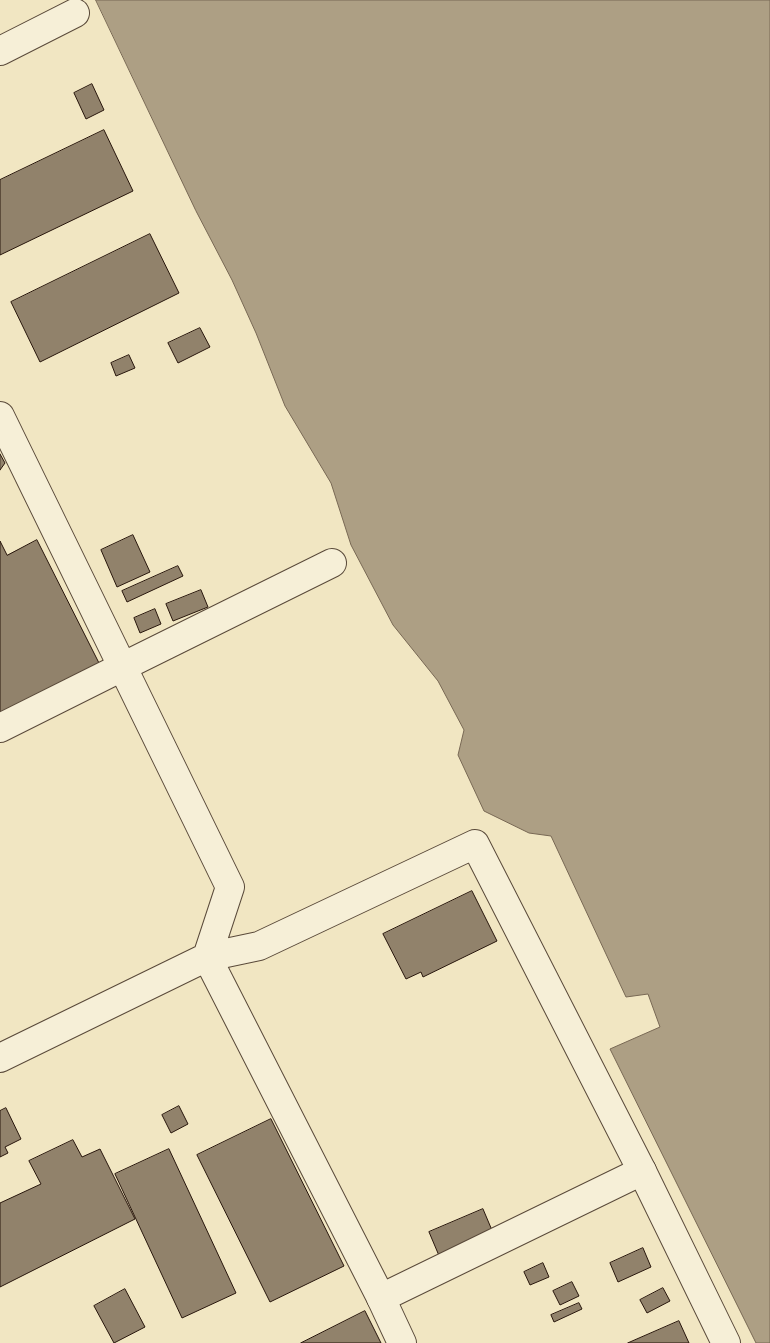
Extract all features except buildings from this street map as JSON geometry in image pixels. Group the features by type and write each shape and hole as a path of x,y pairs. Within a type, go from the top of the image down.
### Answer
{"street":[{"path":"0,51 75,13"},
{"path":"0,416 230,887 208,957 402,1343"},
{"path":"0,728 332,563"},
{"path":"0,1058 208,957 259,946 475,844 642,1171 726,1343"},
{"path":"381,1298 642,1171"}],"shaded area":[{"path":"96,0 770,0 770,1343 756,1343 610,1049 660,1027 648,994 626,997 551,836 529,833 484,811 458,755 464,730 438,681 393,625 351,545 331,483 285,406 256,333 232,280 196,211"}]}
